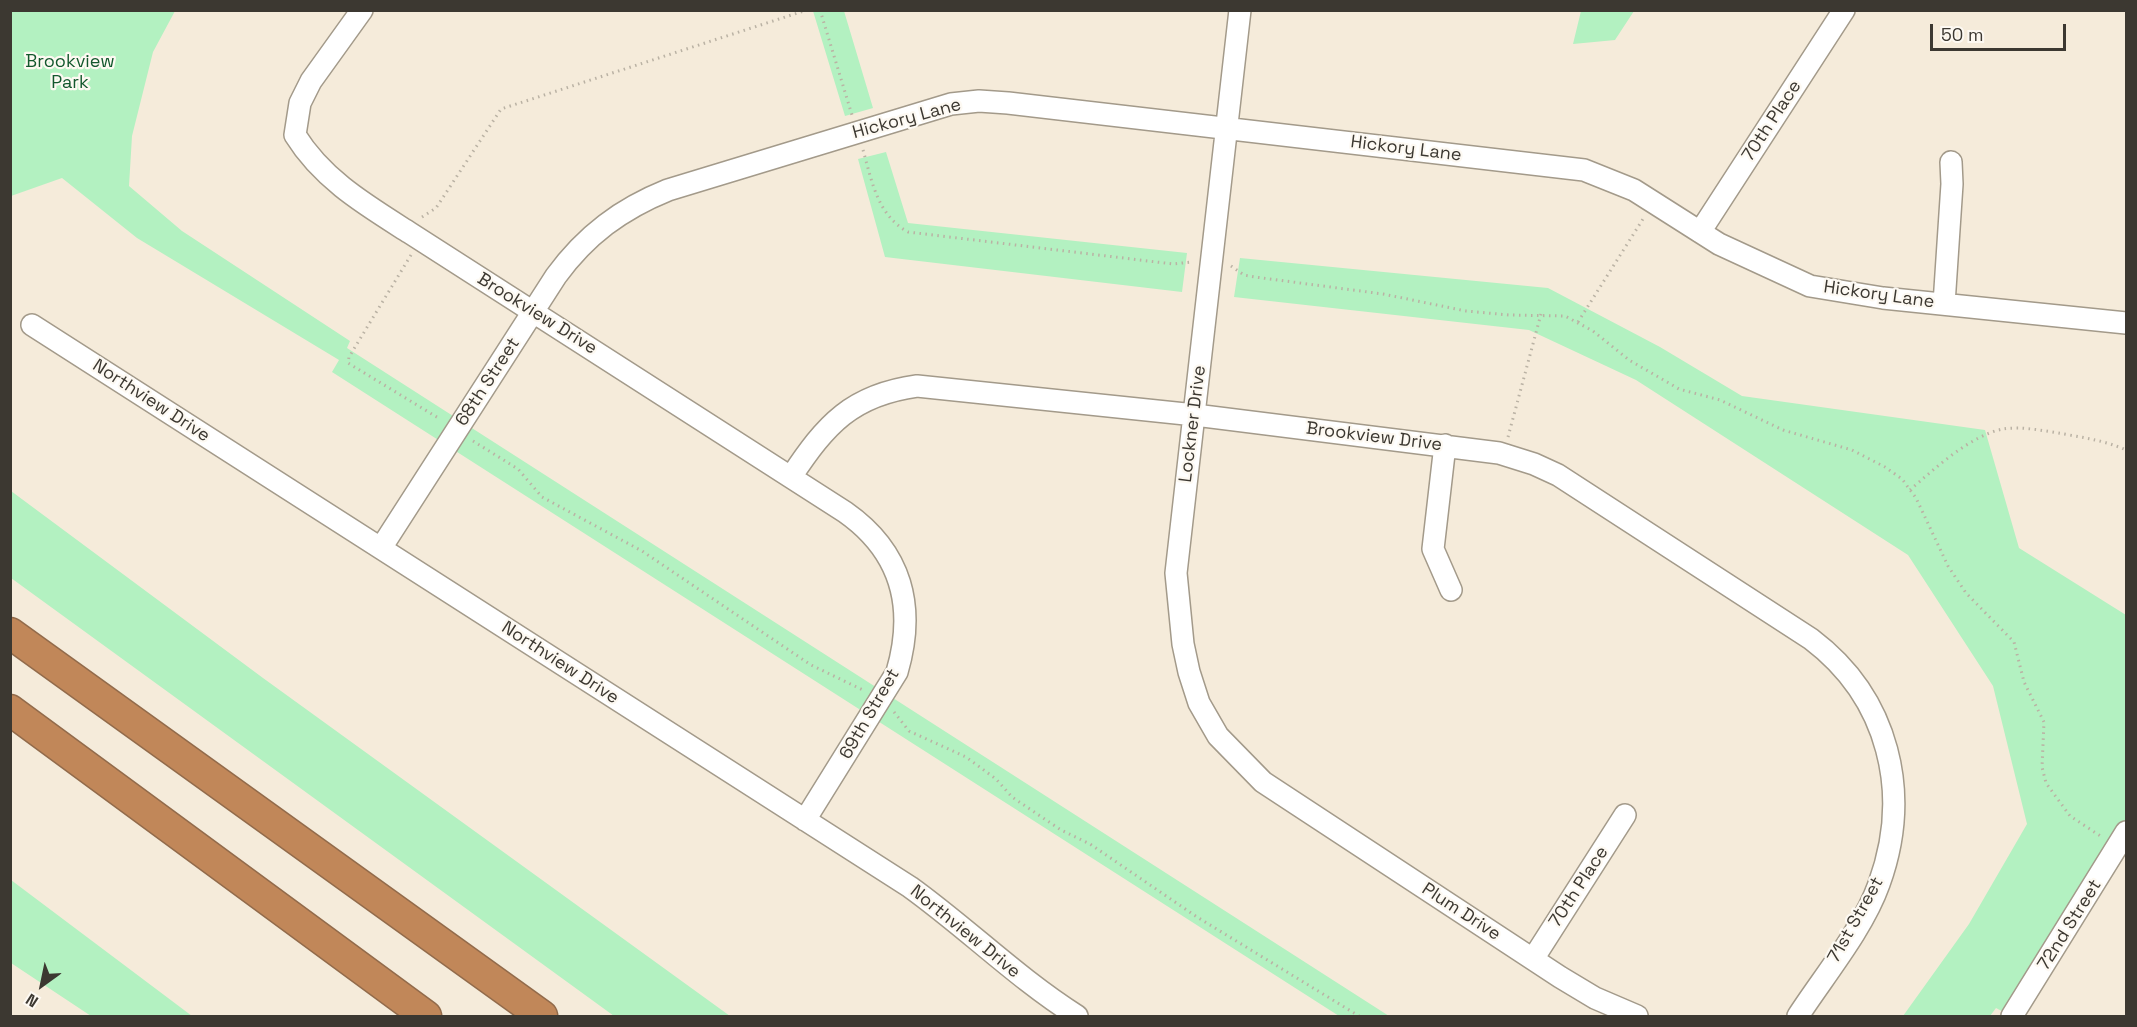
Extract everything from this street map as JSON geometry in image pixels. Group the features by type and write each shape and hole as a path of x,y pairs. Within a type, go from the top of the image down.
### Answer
{"highway":[{"path":"10,633 542,1017"},
{"path":"10,710 426,1017"}],"street":[{"name":"Brookview Drive","path":"362,10 311,81 300,103 295,135 308,156 342,188 414,236 845,512"},
{"name":"Lockner Drive","path":"1240,10 1176,573 1183,644 1199,703 1218,736 1263,782 1289,800"},
{"name":"70th Place","path":"1700,232 1844,10"},
{"name":"Hickory Lane","path":"668,190 923,111 979,101 1584,170 1634,190 1719,244 1810,286 1944,304 2127,323"},
{"path":"1944,304 1952,184 1951,162"},
{"name":"68th Street","path":"381,548 570,256 590,235 614,216 668,190"},
{"name":"Northview Drive","path":"32,325 910,887 955,920 1023,979 1077,1017"},
{"name":"Brookview Drive","path":"791,477 813,443 830,423 850,408 894,390 940,387 1195,415 1504,454 1558,475 1829,652 1859,686 1873,710 1885,744"},
{"path":"1444,445 1433,549 1451,590"},
{"name":"69th Street","path":"805,820 881,700 897,672 904,649 906,625 904,601 898,576 887,554 872,534 845,512"},
{"name":"71st Street","path":"1798,1017 1858,925 1879,886 1891,843 1894,800 1885,744"},
{"name":"Plum Drive","path":"1289,800 1595,998 1637,1017"},
{"name":"70th Place","path":"1533,959 1624,815"},
{"name":"72nd Street","path":"2012,1017 2127,832"}],"path":[{"path":"807,10 519,101 501,109 436,208 413,225 414,250 349,357 348,363 518,469 542,497 642,551 811,665 881,700 892,708 909,731 966,757 996,779 1012,797 1061,830 1107,854 1197,917 1359,1017"},
{"path":"820,10 879,203 890,219 908,232 1173,264 1212,260 1255,277 1383,294 1466,311 1509,315 1565,316 1593,331 1629,360 1679,389 1720,400 1783,430 1870,457 1902,480 1910,490 1948,566 1966,593 2014,642 2024,682 2044,722 2042,758 2046,783 2070,816 2103,838"},
{"path":"1578,323 1654,202"},
{"path":"1504,454 1541,314"},
{"path":"1910,490 1944,460 1982,437 2003,429 2027,429 2104,441 2127,450"}],"green space":[{"path":"1581,10 1634,11 1615,40 1573,44"},
{"name":"Brookview Park","path":"10,11 175,11 153,52 132,136 129,186 182,231 350,341 347,348 1389,1016 1339,1016 332,372 339,360 137,238 62,178 11,196"},
{"path":"813,11 844,11 873,108 845,116"},
{"path":"886,152 908,223 1187,253 1182,292 885,257 858,159"},
{"path":"1240,258 1548,288 1660,347 1742,396 1985,430 2019,548 2126,615 2126,832 2011,1016 1996,1008 1990,1016 1903,1016 1969,924 2027,824 1993,686 1908,555 1636,380 1529,330 1234,297"},
{"path":"11,491 263,678 730,1016 614,1016 11,578"},
{"path":"11,880 192,1016 91,1016 11,963"}]}
